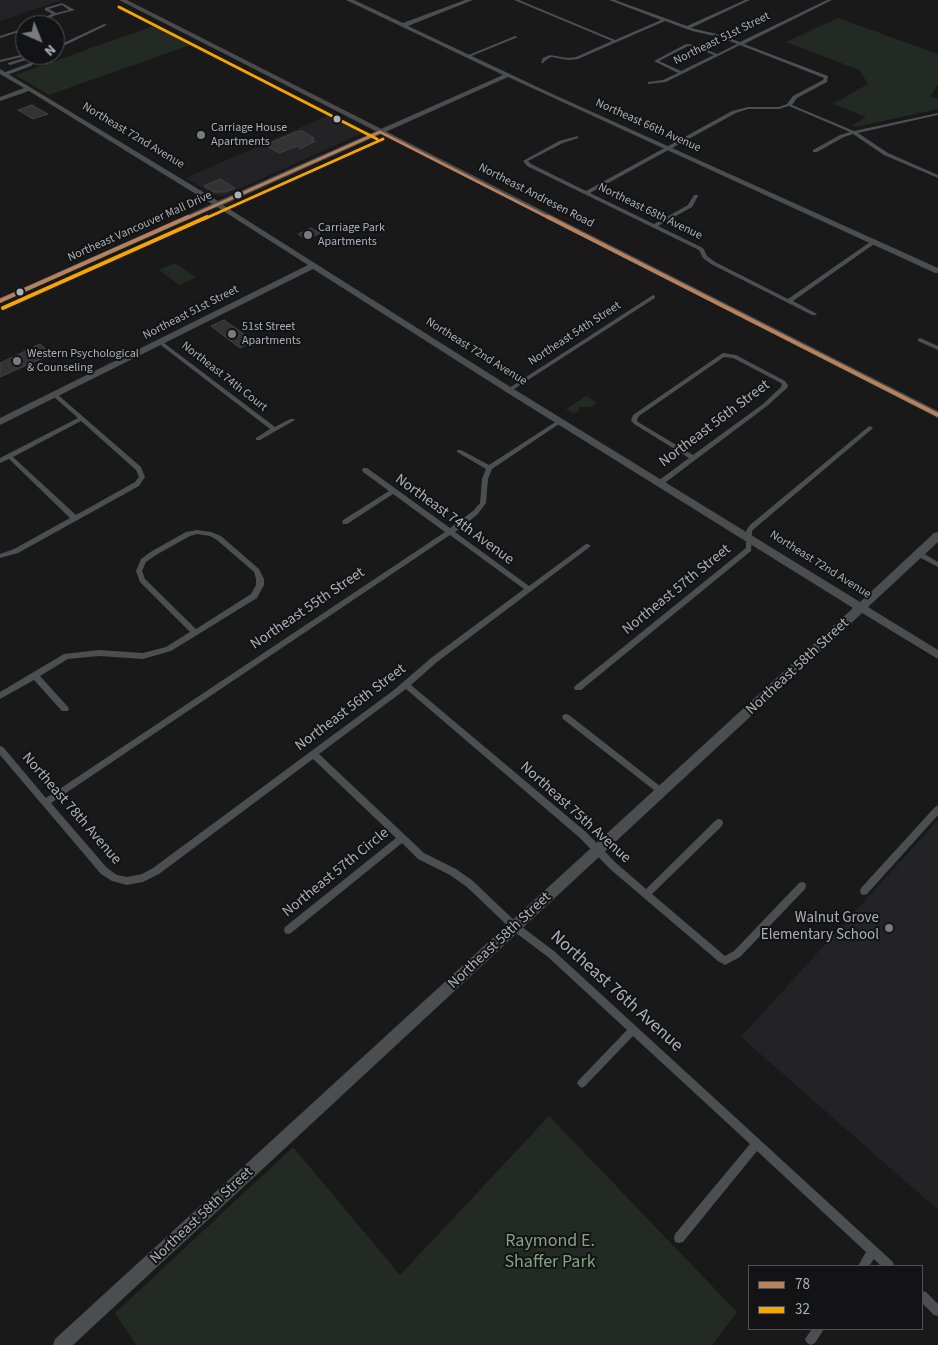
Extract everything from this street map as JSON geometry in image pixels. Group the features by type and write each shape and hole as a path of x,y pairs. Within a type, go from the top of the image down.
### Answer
{"main road":[{"name":"Northeast Andresen Road","path":"122,0 938,415"}],"street":[{"name":"Northeast 66th Avenue","path":"349,0 508,75 938,270"},
{"path":"404,25 470,0"},
{"path":"516,0 615,41"},
{"path":"611,0 687,28 716,34 826,77 825,81 795,96 789,105"},
{"path":"687,28 748,0"},
{"name":"Northeast 51st Street","path":"650,83 660,82 830,0"},
{"path":"62,4 73,10 55,14 46,9 62,4"},
{"path":"542,62 544,59 553,56 574,59 664,20"},
{"path":"65,44 105,25"},
{"path":"0,37 15,32"},
{"path":"468,56 516,37"},
{"path":"680,72 659,64 657,59 687,46 695,46 717,55"},
{"path":"0,61 15,58"},
{"path":"10,64 15,62"},
{"path":"2,73 30,65"},
{"name":"Northeast 72nd Avenue","path":"2,73 217,204 509,390 750,537 938,655"},
{"name":"Northeast Vancouver Mall Drive","path":"0,302 508,75"},
{"path":"0,99 29,89"},
{"path":"586,193 734,112 748,108 779,108 789,105 854,132 901,162 938,177"},
{"path":"815,151 854,132 938,114"},
{"name":"Northeast 68th Avenue","path":"576,137 561,142 525,161 701,250 705,257 713,264 814,314"},
{"path":"655,226 690,206 696,196"},
{"path":"789,301 875,242"},
{"name":"Northeast 51st Street","path":"0,422 313,266"},
{"name":"Northeast 54th Street","path":"509,390 653,298"},
{"path":"920,340 938,348"},
{"name":"Northeast 74th Court","path":"160,342 274,430"},
{"name":"Northeast 56th Street","path":"660,483 765,405 785,385 779,380 727,354 720,356 638,413 634,420 640,426 693,458"},
{"path":"0,556 16,551 76,518 137,484 142,477 140,469 55,395"},
{"path":"0,460 81,419"},
{"name":"Northeast 74th Court","path":"258,439 292,420"},
{"path":"459,450 489,468 560,421"},
{"name":"Northeast 57th Street","path":"578,688 749,549 749,531 752,527 870,428"},
{"path":"10,456 76,518"},
{"name":"Northeast 55th Street","path":"45,803 450,532 475,513 483,503 485,479 489,468"},
{"name":"Northeast 74th Avenue","path":"365,470 529,589"},
{"path":"345,522 393,491"},
{"path":"0,696 67,656 84,653 143,656 168,649 195,633 254,596 260,585 257,571 219,538 205,533 188,534 154,553 143,561 139,571 142,580 195,633"},
{"name":"Northeast 58th Street","path":"61,1345 180,1238 938,536"},
{"name":"Northeast 56th Street","path":"127,881 143,878 156,871 406,685 434,660 588,546"},
{"path":"919,554 938,565"},
{"path":"34,675 65,708"},
{"name":"Northeast 75th Avenue","path":"406,685 584,835 613,866 726,960 737,954 802,886"},
{"path":"566,716 662,792"},
{"name":"Northeast 78th Avenue","path":"0,749 104,872 114,878 127,881"},
{"name":"Northeast 76th Avenue","path":"313,754 421,856 470,884 515,927 551,954 888,1265"},
{"path":"864,891 938,809"},
{"path":"646,894 719,823"},
{"name":"Northeast 57th Circle","path":"288,930 402,838"},
{"path":"582,1083 634,1030"},
{"path":"679,1238 757,1144"},
{"path":"864,1265 874,1252"},
{"path":"923,1297 938,1311"},
{"path":"811,1339 817,1330"}],"shaded area":[{"path":"0,0 62,0 15,15 0,21"},
{"path":"329,115 362,133 224,196 214,195 186,178"},
{"name":"Walnut Grove Elementary School","path":"938,820 938,1210 741,1037"}],"green space":[{"path":"838,18 938,54 938,85 930,96 938,99 938,109 856,127 851,126 866,117 833,104 868,84 859,70 786,42"},
{"path":"153,26 190,45 49,95 15,75 43,65 65,65 65,57"},
{"path":"175,263 196,277 180,285 158,270"},
{"path":"586,396 597,403 591,407 579,407 579,411 574,414 566,409"},
{"name":"Raymond E. Shaffer Park","path":"549,1116 737,1312 712,1345 136,1345 115,1313 293,1147 400,1275"}],"building":[{"path":"32,105 48,114 33,119 18,110"},
{"path":"302,131 314,138 311,139 315,141 300,149 297,146 279,153 265,145 296,132"},
{"path":"220,179 235,188 225,192 214,192 204,186"},
{"name":"Carriage Park Apartments","path":"311,228 320,233 307,240 298,234"},
{"name":"51st Street Apartments","path":"224,320 254,341 240,348 211,326"},
{"name":"Western Psychological & Counseling","path":"40,344 52,354 0,377 0,363"}],"transit line":[{"name":"32","path":"119,7 377,139"},
{"name":"78","path":"380,132 938,415"},
{"name":"78","path":"0,301 380,132"},
{"name":"32","path":"3,308 383,139"}],"place":[{"name":"Carriage House Apartments","path":"201,135"},
{"name":"Carriage Park Apartments","path":"308,235"},
{"name":"51st Street Apartments","path":"232,334"},
{"name":"Western Psychological & Counseling","path":"17,361"},
{"name":"Walnut Grove Elementary School","path":"889,928"}]}
